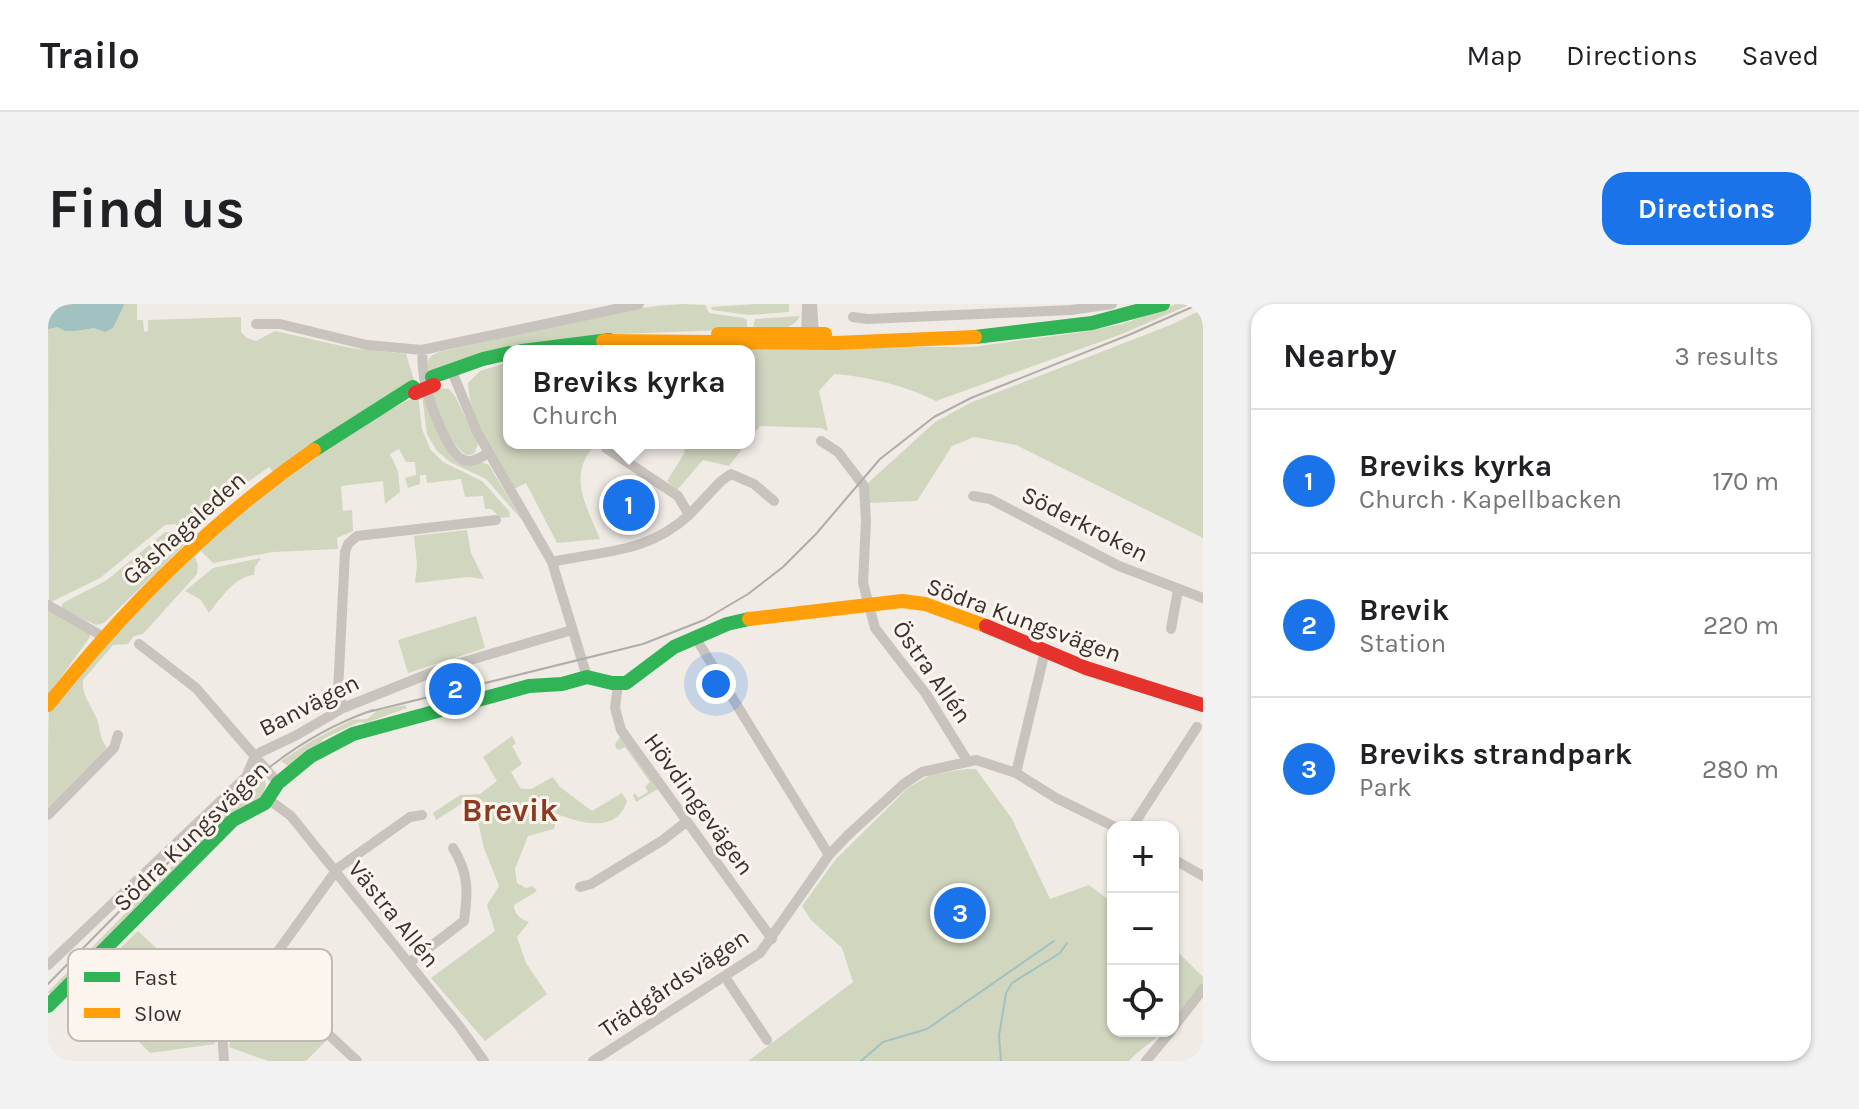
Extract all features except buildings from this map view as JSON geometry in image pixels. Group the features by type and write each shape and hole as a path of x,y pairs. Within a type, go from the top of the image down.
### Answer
{"street":[{"path":"256,324 280,324 367,345 422,350 639,304"},
{"path":"809,337 810,304"},
{"path":"925,304 925,316"},
{"path":"853,317 868,319 1112,304"},
{"path":"573,345 603,341 809,337 890,344 1096,325 1163,304"},
{"path":"422,350 427,392 452,447 466,460 488,453"},
{"name":"Gåshagaleden","path":"48,705 102,636 170,566 231,512 294,464 374,411 433,381 503,358"},
{"path":"453,373 488,453 552,562 587,677"},
{"path":"821,441 838,452 864,486 863,583 867,603"},
{"path":"608,449 678,496 689,515"},
{"path":"552,562 649,542 670,532 731,474 754,484 774,501"},
{"name":"Söderkroken","path":"973,496 990,499 1119,566 1203,598"},
{"path":"343,708 338,692 345,552 348,544 357,536 496,520"},
{"path":"1171,629 1178,590"},
{"name":"Södra Kungsvägen","path":"105,949 233,820 268,799 278,783 332,744 373,726 509,690 562,684 587,677 618,684 633,680 674,647 727,624 766,615 867,603 902,601 925,604 1086,668 1203,705"},
{"name":"Östra Allén","path":"867,603 875,628 926,694 968,762"},
{"path":"48,605 102,636"},
{"name":"Banvägen","path":"48,965 246,777 255,756 268,747 295,736 343,708 445,667 572,630"},
{"path":"695,637 829,855"},
{"path":"139,644 196,688 278,783"},
{"path":"1016,773 1045,651"},
{"name":"Hövdingevägen","path":"618,684 615,708 621,730 772,939"},
{"path":"1136,821 1197,727"},
{"path":"48,815 114,748 118,735"},
{"name":"Trädgårdsvägen","path":"593,1061 760,953 829,855 867,815 922,772 976,760 1016,773 1056,798 1107,823"},
{"name":"Västra Allén","path":"268,799 291,816 484,1061"},
{"path":"279,949 338,868 410,817 422,815"},
{"path":"580,887 591,884 663,840 686,822"},
{"path":"409,963 464,921 469,891 466,874 453,848"},
{"path":"1179,862 1203,876"},
{"path":"725,977 767,1040"},
{"name":"Södra Kungsvägen","path":"48,1006 68,986"},
{"path":"1179,1020 1203,989"},
{"path":"1146,1061 1158,1056 1168,1037"},
{"path":"332,1038 357,1061"},
{"path":"223,1041 224,1061"}],"green space":[{"path":"48,304 137,304 137,320 143,320 144,332 148,331 148,320 241,317 241,332 256,341 275,331 351,348 406,354 415,383 273,472 269,467 220,502 186,532 175,524 165,525 100,578 49,603"},
{"path":"789,304 789,312 749,315 712,310 711,307"},
{"path":"1176,304 1191,304 1122,334 936,401 886,383 834,374 819,391 828,431 821,428 760,426 755,432 755,348 972,347 1123,324"},
{"path":"705,305 709,313 747,320 747,329 597,335 528,345 503,345 503,349 429,375 428,360 439,352 591,317 653,307"},
{"path":"1203,309 1203,538 1016,445 974,437 952,446 917,501 868,503 867,484 935,422 972,402 1173,324"},
{"path":"800,316 786,328 753,329 755,319"},
{"path":"503,364 503,449 592,449 582,466 582,490 600,539 557,543 526,483 514,489 484,438 473,411 468,383 480,371"},
{"path":"449,389 455,396 478,444 474,454 466,455 448,434 430,390"},
{"path":"418,395 422,429 430,449 443,462 482,481 509,511 510,517 501,518 491,509 485,509 483,496 465,497 461,479 427,483 426,475 420,475 420,484 408,488 405,478 416,475 415,462 406,462 399,449 390,454 398,471 400,492 385,504 383,481 341,486 343,511 352,510 353,531 337,538 338,549 273,552 213,563 201,551 195,557 197,574 143,634 134,636 128,644 113,645 83,680 85,695 107,748 48,808 49,710 58,695 130,615 244,508 328,447"},
{"path":"424,395 448,449 489,465 522,520 486,479 450,462 437,451 427,434"},
{"path":"684,449 742,449 729,466 703,460 677,490 667,481"},
{"path":"467,530 471,553 484,579 467,577 415,583 414,536"},
{"path":"165,532 172,532 184,545 104,623 96,625 61,609 63,603 107,580"},
{"path":"261,558 254,575 234,584 209,613 201,600 185,591 213,568"},
{"path":"48,608 90,633 90,637 48,695"},
{"path":"476,616 485,648 408,673 398,640"},
{"path":"405,705 407,708 366,723 359,722 323,739 320,746 290,767 281,761 352,720 367,719 377,711"},
{"path":"512,736 516,743 512,746 522,764 511,772 521,789 531,789 553,777 560,787 592,811 622,793 627,801 622,811 607,822 587,823 557,814 554,829 528,836 515,869 517,883 526,888 533,886 537,891 514,905 518,916 529,922 517,937 526,963 547,994 485,1041 431,978 495,931 487,905 499,886 484,848 475,809 466,801 436,820 433,813 460,795 480,794 497,781 483,757"},
{"path":"620,737 658,789 636,802 633,795 635,793 638,798 648,792 645,787 650,782 625,747 616,748"},
{"path":"976,769 1012,819 1050,899 1089,885 1107,898 1107,1037 1156,1037 1129,1061 748,1061 853,982 842,948 811,920 802,906 836,859 909,787 931,775"},
{"path":"264,776 266,786 262,796 100,949 90,949"},
{"path":"138,931 157,949 119,949"},
{"path":"1179,953 1203,977 1203,983 1179,1012"},
{"path":"68,972 68,979 51,995 48,992"},
{"path":"138,1041 214,1041 215,1044 150,1053"},
{"path":"230,1041 326,1041 306,1061 268,1061 229,1047"}],"water":[{"path":"73,304 124,305 113,328 105,332 94,328 75,331 57,327 48,329 48,309"}],"waterway":[{"path":"861,1061 883,1042 927,1029 1054,941"},
{"path":"1001,1061 999,1036 1006,993 1012,983 1060,953 1067,943"}],"tram line":[{"path":"364,713 643,644 704,620 748,594 783,567 816,534 880,459 934,417 971,398 1199,304"},
{"path":"82,949 247,786 317,735 373,710"},
{"path":"48,984 68,964"}],"traffic: fast":[{"path":"975,337 1092,323 1163,304"},
{"path":"569,345 609,340"},
{"path":"432,377 503,354"},
{"path":"314,450 413,387"},
{"path":"105,949 233,820 265,803 278,783 311,756 353,734 529,686 562,684 587,677 626,683 674,647 727,624 749,619"},
{"path":"48,1006 68,986"}],"traffic: slow":[{"path":"718,334 825,334"},
{"path":"603,341 835,343 975,337"},
{"path":"48,705 108,634 171,568 240,506 314,450"},
{"path":"749,619 902,601 925,604 986,626"}],"traffic: jam":[{"path":"415,393 434,385"},
{"path":"986,626 1086,668 1203,705"}],"place":[{"name":"Breviks kyrka","path":"629,505"},
{"name":"Brevik","path":"455,689"},
{"name":"Breviks strandpark","path":"960,913"}],"district":[{"name":"Brevik","path":"510,810"}]}
